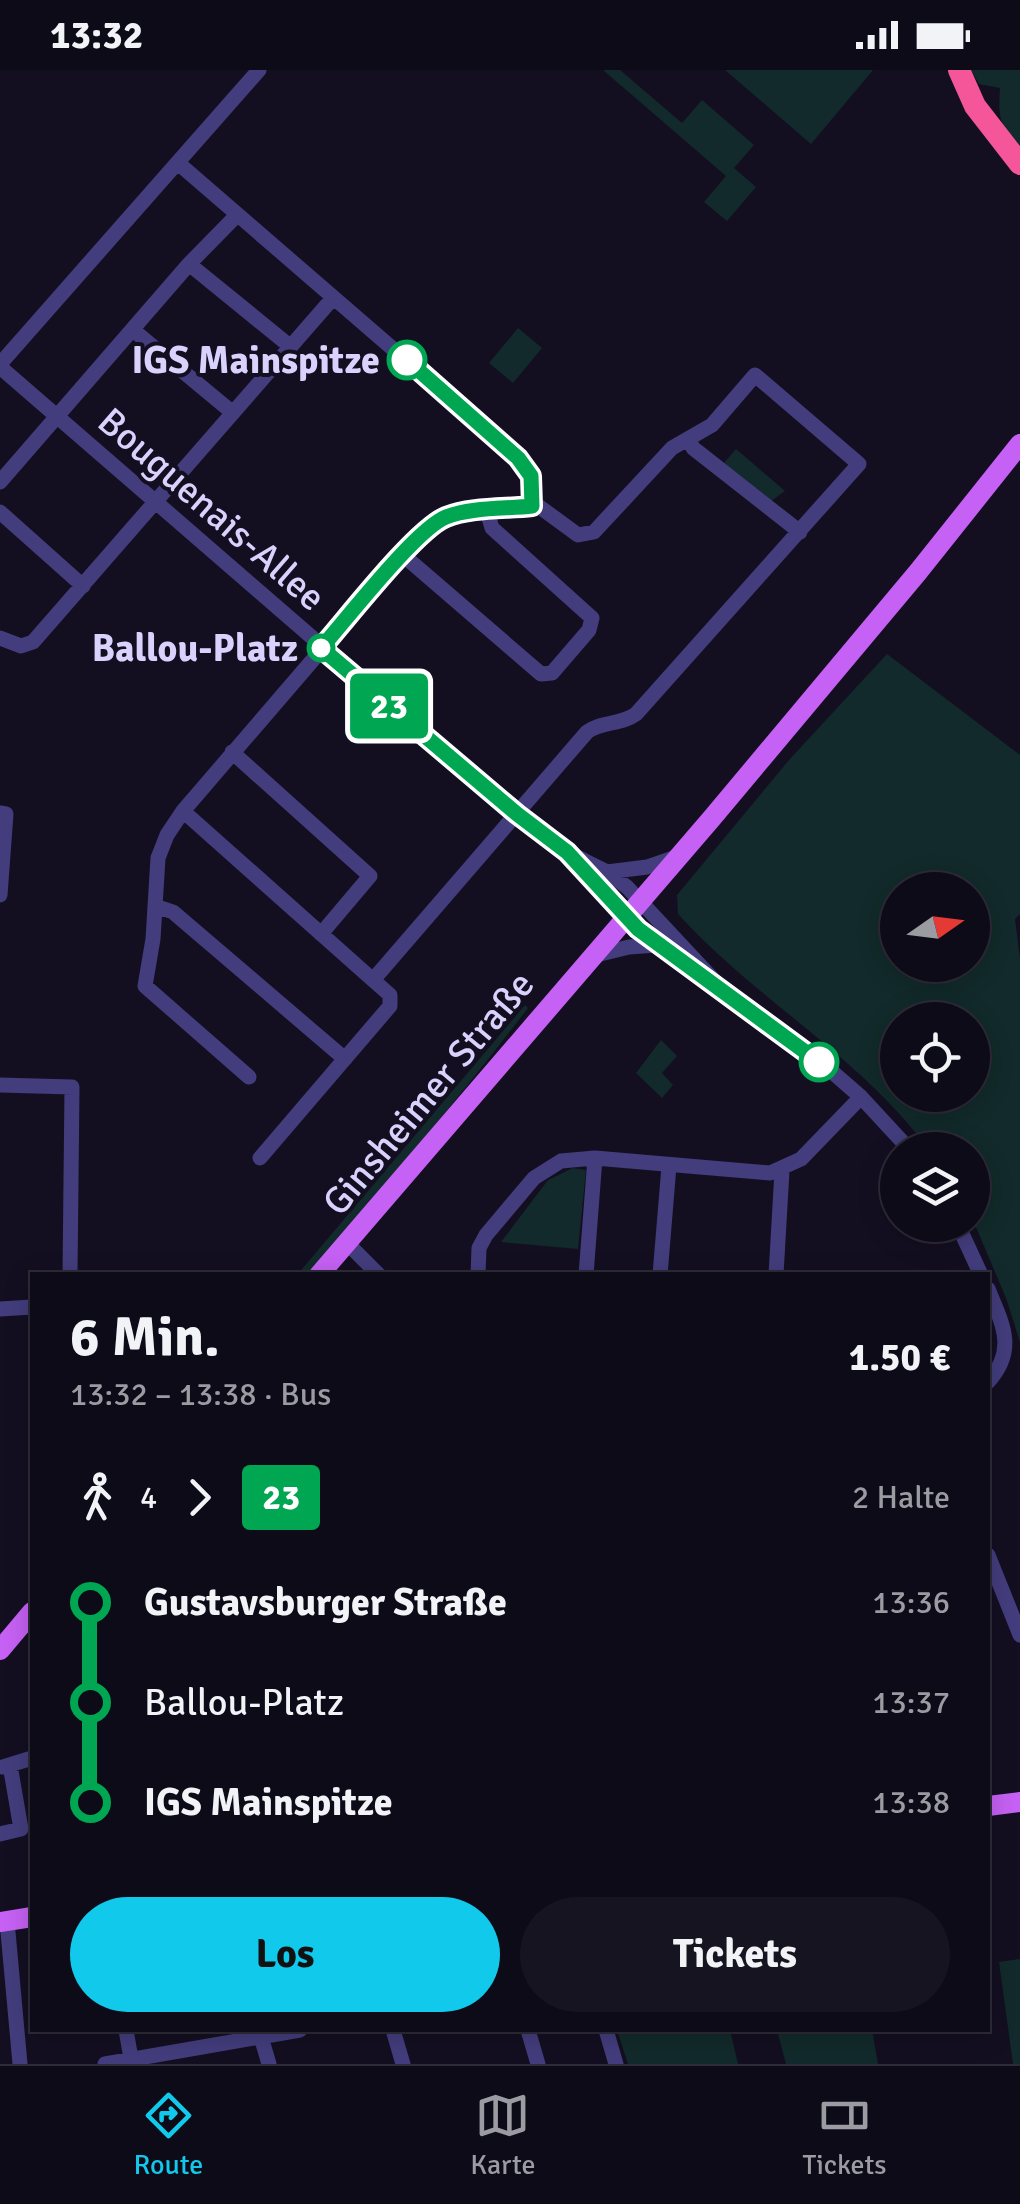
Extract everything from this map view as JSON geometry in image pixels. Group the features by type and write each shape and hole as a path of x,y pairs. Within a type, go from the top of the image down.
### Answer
{"highway":[{"path":"959,70 975,106 1020,164"}],"main road":[{"name":"Ginsheimer Straße","path":"322,1272 679,856 918,572 1020,444"},
{"path":"0,1650 30,1614"},
{"path":"990,1806 1020,1802"},
{"path":"4,1921 30,1917"}],"street":[{"path":"0,366 259,70"},
{"path":"178,163 518,458 531,476 532,506"},
{"path":"0,482 189,264 237,215"},
{"path":"189,264 291,347"},
{"path":"0,638 28,646 333,298"},
{"path":"134,330 233,414"},
{"name":"Bouguenais-Allee","path":"0,366 321,648 567,852 626,917 657,944 725,992"},
{"path":"249,1076 145,986 158,858 167,835 183,812 403,555 446,517 540,506 578,535 594,532 672,448 712,426 756,375 859,464 636,714 624,722 600,725 587,732 373,980"},
{"path":"689,440 693,448 800,532"},
{"path":"403,555 541,674 552,673 589,630 592,618 492,528 487,511"},
{"path":"0,512 83,586"},
{"path":"232,752 370,876 320,934"},
{"path":"183,812 390,995 390,1006 260,1158"},
{"path":"0,895 3,813"},
{"name":"Bouguenais-Allee","path":"567,852 607,872 640,900 725,992"},
{"path":"607,872 647,867 679,856"},
{"path":"155,906 173,912 345,1059"},
{"path":"591,956 657,944"},
{"path":"725,992 861,1097 893,1132"},
{"path":"0,1085 72,1087 70,1272"},
{"path":"478,1272 479,1248 486,1235 534,1178 564,1160 594,1158 770,1174 801,1159 861,1097"},
{"path":"586,1272 594,1158"},
{"path":"660,1272 670,1166"},
{"path":"776,1272 782,1171"},
{"path":"966,1242 981,1272"},
{"path":"347,1243 375,1272"},
{"path":"990,1294 1004,1333 1006,1352 990,1380"},
{"path":"0,1309 30,1306"},
{"path":"990,1560 1020,1636"},
{"path":"0,1834 21,1828 5,1767 30,1759"},
{"path":"0,2052 20,2056 4,1921"},
{"path":"126,2032 132,2062"},
{"path":"105,2064 289,2032"},
{"path":"394,2032 403,2064"},
{"path":"529,2032 538,2064"},
{"path":"607,2032 616,2064"},
{"path":"262,2037 269,2064"}],"green space":[{"path":"603,70 620,70 682,123 702,100 754,145 734,168 756,187 727,221 704,202 726,176"},
{"path":"725,70 873,70 811,144"},
{"path":"971,70 1020,70 1020,147 1001,120 1000,88 979,84"},
{"path":"518,328 542,348 513,383 489,363"},
{"path":"736,449 785,491 770,502 723,464"},
{"path":"887,654 1020,755 1020,914 1015,919 1020,959 1020,1342 982,1242 990,1242 990,1132 915,1132 898,1112 990,1112 990,1002 880,1002 880,1094 708,945 678,914 677,895 789,760"},
{"path":"525,1005 528,1008 502,1042 365,1209 312,1272 300,1272"},
{"path":"661,1040 677,1056 662,1073 673,1085 662,1098 636,1073"},
{"path":"573,1168 586,1170 578,1249 501,1242 548,1180"},
{"path":"1020,1959 1020,2064 1013,2064 999,1962"},
{"path":"618,2032 730,2032 738,2064 628,2064"},
{"path":"778,2032 872,2032 878,2064 786,2064"}],"bus line":[{"name":"23","path":"407,360 527,468 533,485 532,506 456,514 436,523 321,648 567,852 638,929 819,1062"}],"place":[{"name":"IGS Mainspitze","path":"407,360"},
{"name":"Ballou-Platz","path":"321,648"}]}
